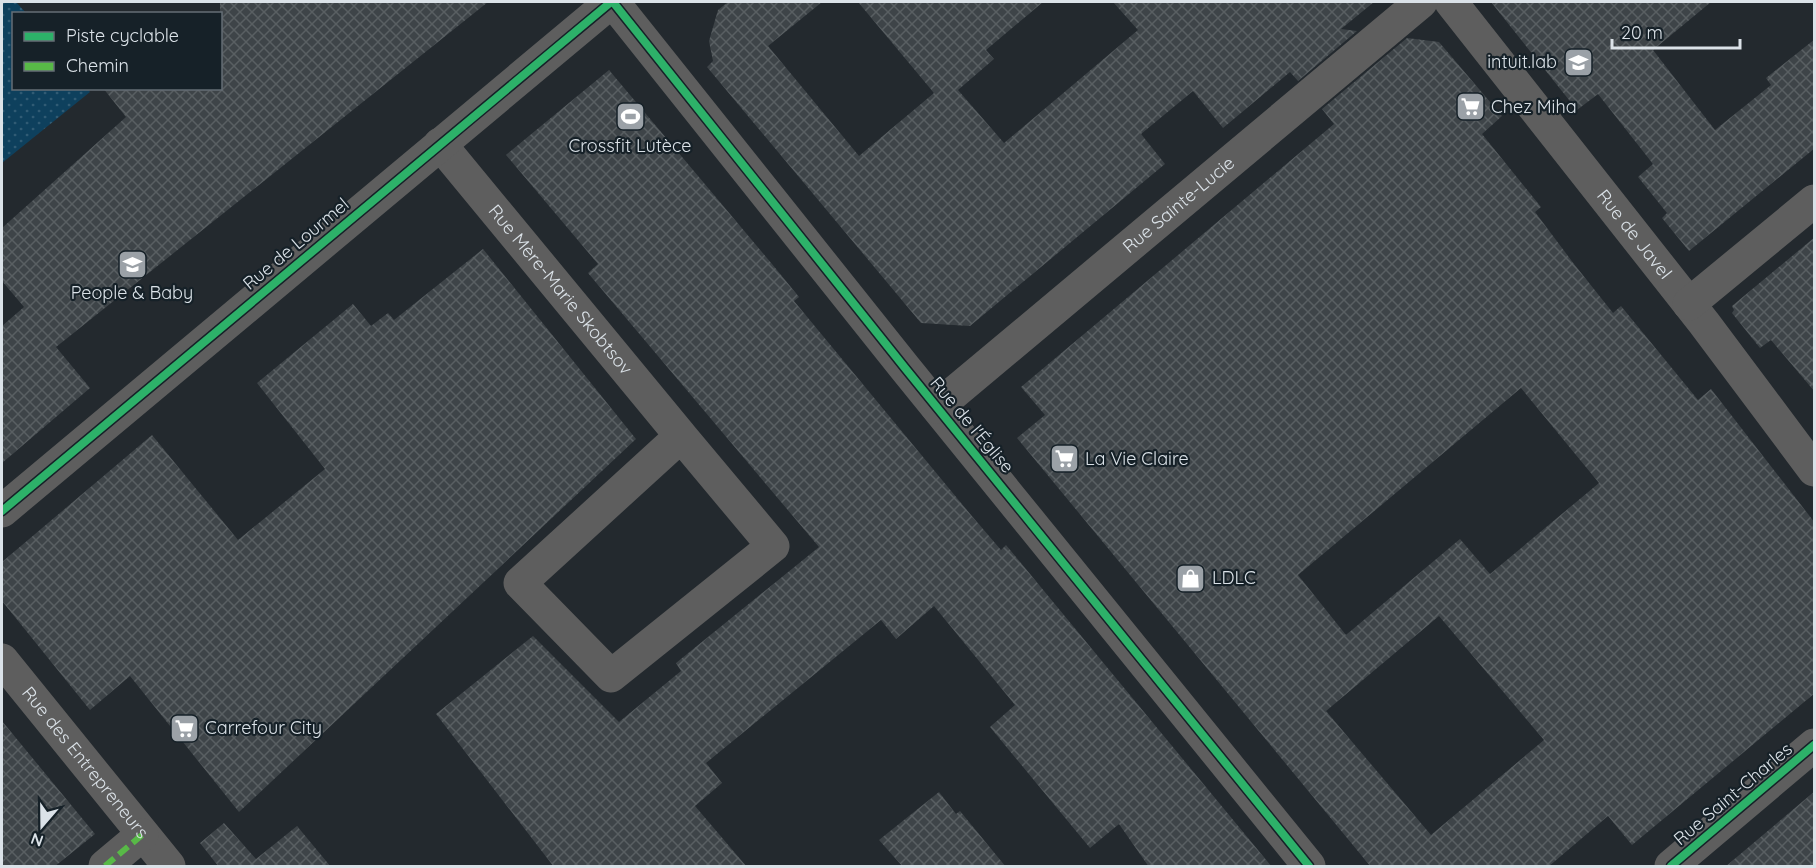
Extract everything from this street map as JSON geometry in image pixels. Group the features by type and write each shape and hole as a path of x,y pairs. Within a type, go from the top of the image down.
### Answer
{"street":[{"name":"Rue de Lourmel","path":"2,511 612,2"},
{"name":"Rue de l'Église","path":"612,2 1309,867"},
{"name":"Rue Sainte-Lucie","path":"937,406 1421,2"},
{"name":"Rue de Javel","path":"1451,2 1689,304 1815,470"},
{"name":"Rue Mère-Marie Skobtsov","path":"440,144 773,546 611,676 520,583 681,436"},
{"path":"1689,304 1815,201"},
{"name":"Rue des Entrepreneurs","path":"2,660 169,867"},
{"name":"Rue Saint-Charles","path":"1671,867 1815,745"},
{"path":"105,867 142,835"}],"shaded area":[{"path":"2,2 16,2 25,12 12,12 12,90 88,90 90,92 2,163"}],"building":[{"path":"220,2 488,2 56,347 90,388 2,463 2,326 24,307 2,281 2,228 126,117 105,90 222,90 222,12 220,12"},
{"path":"728,2 822,2 768,46 859,156 934,93 858,2 1043,2 986,50 994,59 958,90 1004,143 1138,30 1113,2 1374,2 1341,29 1357,31 1298,81 1290,72 1223,128 1193,91 1141,134 1165,164 970,326 921,323 707,67 713,61 709,41 718,10"},
{"path":"1491,2 1711,2 1653,50 1715,130 1771,85 1766,78 1815,39 1815,148 1689,251 1662,218 1667,213 1638,177 1653,164 1598,94 1577,110"},
{"path":"1407,38 1439,42 1502,116 1482,134 1541,207 1535,212 1574,264 1613,313 1621,306 1698,400 1711,389 1815,523 1815,693 1632,845 1608,816 1548,867 1371,867 1017,438 1045,415 1021,387 1334,124 1322,109","holes":["1521,388 1599,483 1490,574 1460,539 1346,635 1298,575","1439,616 1544,740 1431,835 1326,711"]},
{"path":"609,70 799,297 794,301 971,515 1001,550 1006,545 1272,867 1149,867 1119,824 1090,848 990,727 1015,705 934,606 896,639 881,620 706,763 722,783 695,806 747,867 554,867 436,714 533,636 619,722 681,671 676,663 819,547 588,273 598,264 506,155"},
{"path":"1815,237 1815,392 1771,340 1760,348 1732,313 1734,310 1732,306"},
{"path":"483,249 636,439 239,812 130,676 90,710 2,601 2,562 152,435 238,540 325,469 257,383 353,304 371,326 388,313 394,320"},
{"path":"2,721 95,834 54,867 2,867"},
{"path":"1815,791 1815,867 1725,867 1776,824"},
{"path":"939,792 956,814 960,811 1006,867 903,867 879,840"},
{"path":"224,823 256,859 297,826 331,867 219,867 200,843"}],"marked path":[{"path":"105,866 142,835"}],"cycle path":[{"path":"2,511 611,2"},
{"path":"613,2 905,368 1309,866"},
{"path":"1671,866 1814,745"}],"place":[{"name":"intuit.lab","path":"1578,62"},
{"name":"Chez Miha","path":"1470,107"},
{"name":"Crossfit Lutèce","path":"630,117"},
{"name":"People & Baby","path":"132,264"},
{"name":"La Vie Claire","path":"1064,459"},
{"name":"LDLC","path":"1191,578"},
{"name":"Carrefour City","path":"184,728"}]}
